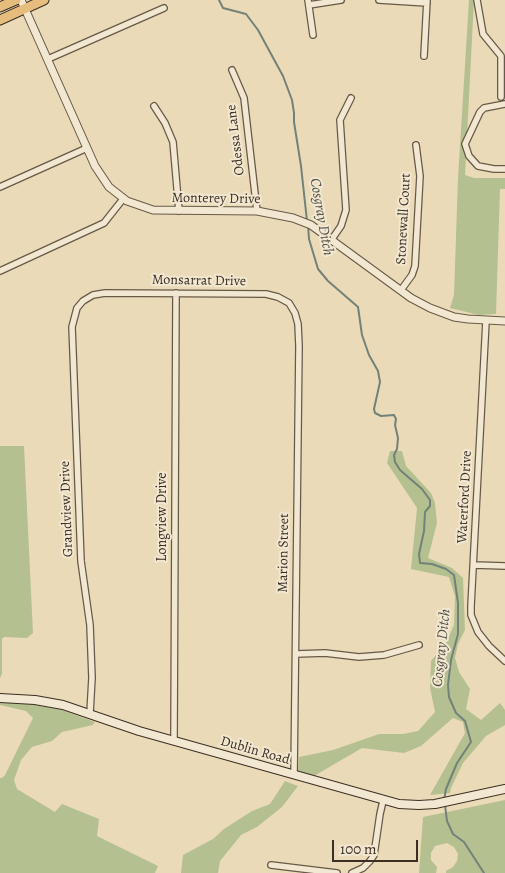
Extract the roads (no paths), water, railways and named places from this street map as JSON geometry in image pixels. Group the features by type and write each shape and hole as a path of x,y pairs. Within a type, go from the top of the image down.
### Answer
{"main road":[{"path":"0,7 16,0"},
{"path":"0,20 23,4 44,0"},
{"name":"Dublin Road","path":"0,698 35,700 62,705 139,730 384,800 413,805 435,804 505,789"}],"street":[{"path":"313,35 308,2 341,0"},
{"path":"379,0 427,2 424,56"},
{"path":"477,0 483,34 503,54 501,97"},
{"name":"Monterey Drive","path":"23,4 87,148 103,179 123,199 153,210 257,211 303,221 332,239 420,303 441,313 468,320 505,321"},
{"path":"48,59 164,8"},
{"name":"Odessa Lane","path":"232,70 244,98 257,211"},
{"path":"332,239 341,226 346,210 340,120 351,98"},
{"path":"505,104 484,108 480,112 465,144 469,156 478,166 505,169"},
{"path":"154,106 166,123 173,142 179,190 179,211"},
{"name":"Stonewall Court","path":"401,290 412,275 415,266 420,184 416,145"},
{"path":"0,187 87,148"},
{"path":"0,271 104,223 123,199"},
{"name":"Monsarrat Drive","path":"80,305 93,295 105,293 266,294 278,297 289,303 295,313 298,332"},
{"name":"Longview Drive","path":"174,740 176,293"},
{"name":"Grandview Drive","path":"80,305 73,318 73,344 81,561 90,625 92,678 90,713"},
{"name":"Waterford Drive","path":"486,321 471,606 474,624 483,639 505,661"},
{"name":"Marion Street","path":"294,775 298,332"},
{"path":"474,564 505,566"},
{"path":"296,654 325,653 359,657 376,656 400,652 419,645"},
{"path":"352,873 363,868 374,855 384,800"},
{"path":"271,865 337,873"}],"waterway":[{"name":"Cosgray Ditch","path":"219,0 223,8 246,14 258,30 283,76 292,100 307,221"},
{"name":"Cosgray Ditch","path":"308,225 309,239 318,269 328,281 358,307 362,335 369,355 378,371 380,382 374,409 375,413 381,416 394,415 396,419 395,425 398,438 397,449 394,455 395,462 400,470 422,489 430,500 430,506 425,512 424,531 419,554 420,563 432,564 446,569 454,575 458,603 458,634 451,660 448,685 449,697 456,713 465,721 471,742 457,763 446,789 444,800"},
{"name":"Cosgray Ditch","path":"445,805 447,821 453,834 464,842 484,873"}]}
